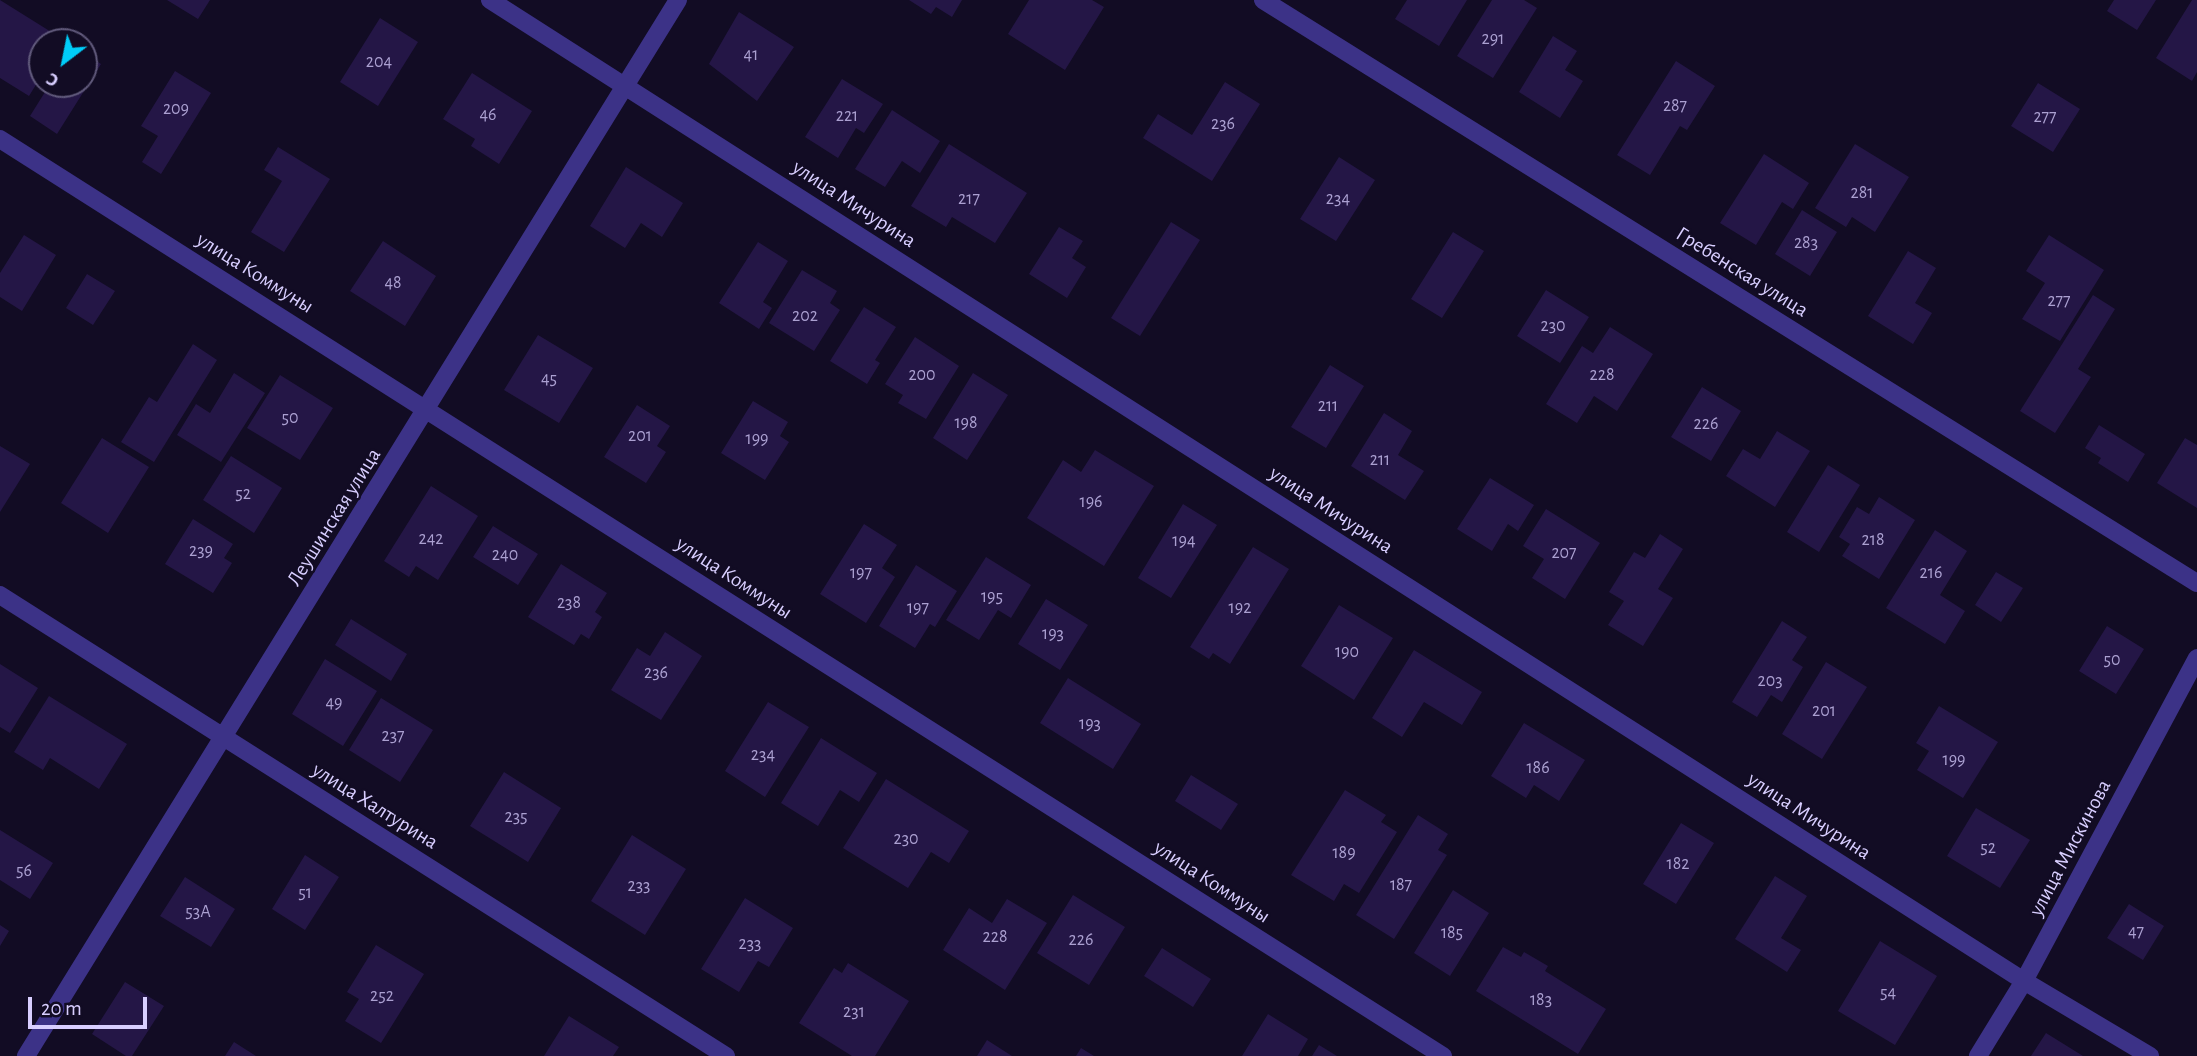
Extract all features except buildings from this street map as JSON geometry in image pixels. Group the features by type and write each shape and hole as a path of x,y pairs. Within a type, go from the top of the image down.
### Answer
{"street":[{"name":"улица Мичурина","path":"489,0 627,85 2024,981 2150,1056"},
{"name":"Леушинская улица","path":"34,1053 223,737 428,410 678,0"},
{"name":"Гребенская улица","path":"1264,0 2197,583"},
{"name":"улица Коммуны","path":"0,139 1443,1056"},
{"name":"улица Халтурина","path":"0,595 726,1056"},
{"name":"улица Мискинова","path":"1978,1056 2024,981 2197,658"}]}
